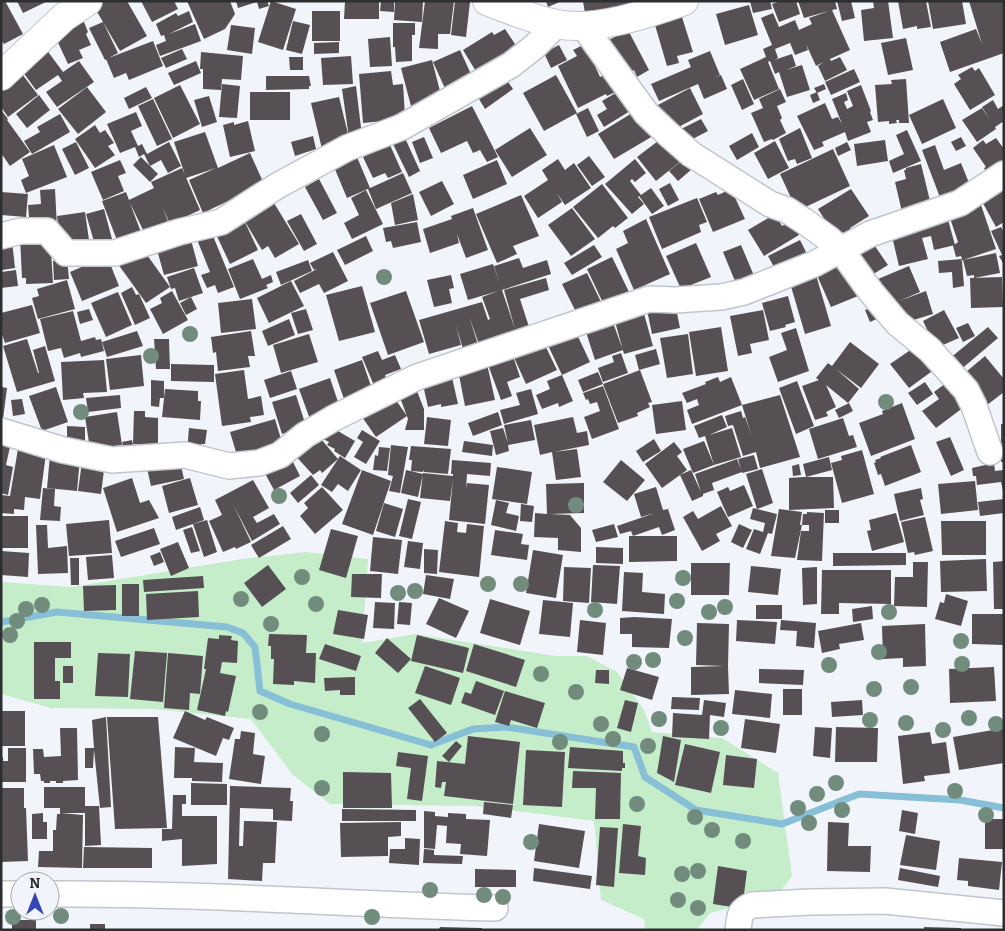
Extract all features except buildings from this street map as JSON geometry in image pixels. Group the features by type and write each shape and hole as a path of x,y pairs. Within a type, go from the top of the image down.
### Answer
{"street":[{"path":"1,76 64,17 88,1"},
{"path":"487,1 557,24 584,26 645,15 684,1"},
{"path":"1,236 21,231 47,231 66,253 115,253 179,232 220,222 277,186 339,152 402,126 511,65 534,48 557,24"},
{"path":"584,26 646,113 690,154 770,204 787,210 830,239 841,250 871,292 892,317 930,350 966,390 974,406 990,452"},
{"path":"1,431 63,450 112,460 185,455 229,466 260,463 280,455 305,435 334,418 417,377 649,299 675,300 721,297 744,292 814,264 870,234 960,203 1004,174"},
{"path":"60,894 141,894 495,908"},
{"path":"738,930 741,912 752,905 885,901 1004,912"}],"green space":[{"path":"306,552 368,559 362,643 415,634 556,656 587,656 617,672 644,710 652,732 722,738 778,773 792,876 777,896 710,913 697,930 645,930 644,919 601,900 594,821 476,806 330,804 293,775 251,719 154,709 51,708 1,694 1,582 72,587 242,559"}],"waterway":[{"path":"1,622 57,612 227,627 243,633 255,647 260,691 290,704 431,745 473,729 506,727 634,747 645,777 696,810 782,824 859,794 960,800 1004,808"}]}
